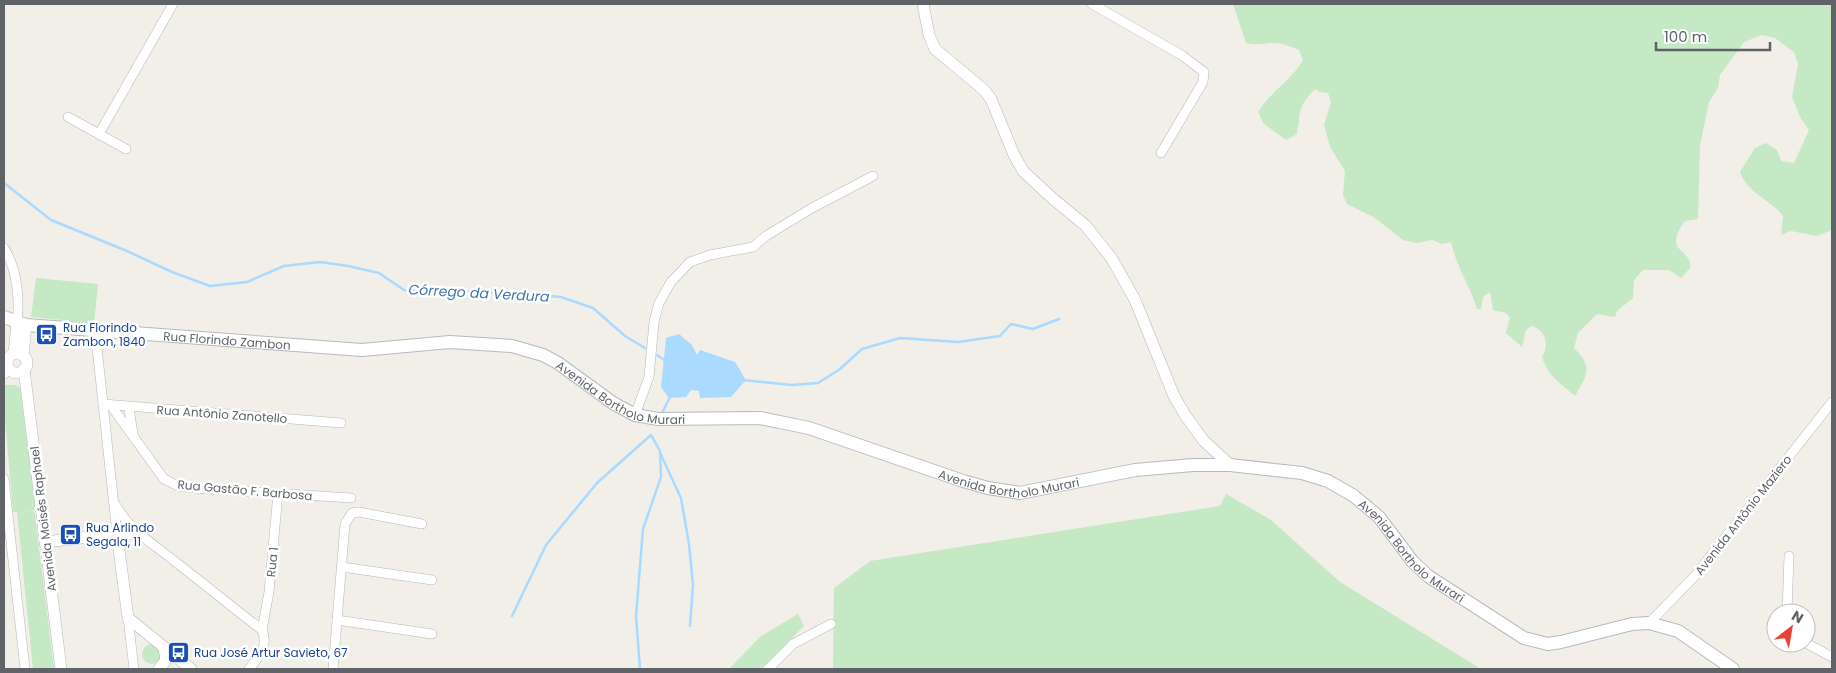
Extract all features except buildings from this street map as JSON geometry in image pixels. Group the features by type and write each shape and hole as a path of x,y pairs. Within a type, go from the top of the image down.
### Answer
{"main road":[{"name":"Rua Florindo Zambon","path":"4,317 95,329 333,348"},
{"name":"Avenida Bortholo Murari","path":"333,348 381,350 457,342 512,346 543,355 558,363 613,403 635,415 658,420 760,418 809,428 963,481 988,488 1020,493 1151,468 1230,465 1302,473 1328,481 1346,490 1371,509 1413,562 1428,576 1524,638 1548,644 1632,624 1649,623"},
{"path":"1649,623 1678,631 1733,669"}],"street":[{"path":"99,134 173,4"},
{"path":"923,4 929,35 935,49 946,60 974,79 991,99 1014,155 1023,171 1086,226 1112,259 1135,300 1174,396 1204,441 1230,465"},
{"path":"1092,4 1183,56 1204,72 1203,82 1161,153"},
{"path":"68,117 126,149"},
{"path":"635,415 648,377 654,322 659,303 671,282 690,262 710,255 753,247 766,236 812,208 873,176"},
{"path":"4,248 14,272 20,319 18,355"},
{"path":"95,329 113,500 134,669"},
{"path":"18,355 26,362 24,370 16,373 6,371 7,362 18,355"},
{"name":"Avenida Moisés Raphael","path":"24,370 61,669"},
{"name":"Avenida Antônio Maziero","path":"1649,623 1694,577 1832,402"},
{"name":"Rua Antônio Zanotello","path":"103,404 129,408 341,423"},
{"name":"Rua Gastão F. Barbosa","path":"112,406 156,470 170,483 194,488 351,498"},
{"path":"129,408 132,434"},
{"path":"4,480 8,556 25,669"},
{"name":"Rua 1","path":"249,669 263,650 264,636 262,630 268,602 278,493"},
{"path":"113,500 125,521 138,535 262,630"},
{"path":"332,669 345,524 352,513 359,512 422,524"},
{"path":"45,542 117,534 138,535"},
{"path":"1788,603 1790,556"},
{"path":"342,567 432,580"},
{"path":"128,618 191,669"},
{"path":"337,620 432,634"},
{"path":"768,669 793,644 831,624"},
{"path":"159,669 166,660 164,647"},
{"path":"1816,648 1832,657"}],"green space":[{"path":"1233,4 1832,4 1832,230 1817,236 1791,231 1781,235 1783,216 1748,186 1740,172 1755,148 1766,143 1777,150 1781,161 1794,163 1809,130 1801,119 1792,97 1798,64 1794,52 1775,38 1762,35 1744,42 1720,75 1718,88 1709,102 1700,145 1698,219 1685,221 1676,239 1677,245 1690,262 1690,268 1681,278 1669,270 1643,270 1634,280 1633,298 1617,311 1615,317 1597,314 1578,333 1574,348 1584,360 1586,371 1583,382 1575,396 1555,379 1547,369 1542,357 1546,344 1541,331 1532,326 1526,330 1522,347 1506,333 1510,318 1506,313 1493,310 1490,292 1483,297 1481,309 1477,309 1451,242 1442,244 1432,240 1417,243 1403,240 1375,218 1347,204 1343,195 1345,171 1330,147 1324,125 1331,102 1328,93 1315,89 1309,95 1302,105 1297,134 1286,140 1264,124 1258,112 1268,98 1293,74 1303,60 1299,50 1285,45 1246,43"},
{"path":"36,278 98,284 94,323 31,317"},
{"path":"5,385 16,385 20,388 36,510 24,511 33,511 35,515 54,669 33,669 17,512 13,512 4,408"},
{"path":"1226,494 1271,520 1340,582 1481,669 833,669 834,588 870,561 1220,506"},
{"path":"798,614 804,626 761,669 729,669 761,636"},
{"path":"152,644 159,647 162,654 159,661 152,664 145,661 142,654 145,647"}],"water":[{"path":"679,334 692,345 697,355 700,350 735,362 746,380 731,397 700,398 699,391 691,390 686,397 669,398 661,387 666,338"}],"waterway":[{"name":"Córrego da Verdura","path":"4,183 51,220 127,251 172,272 210,286 247,282 284,266 320,262 379,273 404,290 514,293 561,297 593,308 625,336 645,348"},
{"path":"743,380 792,385 818,383 840,369 862,349 900,338 958,342 1000,336 1011,324 1033,329 1059,319"},
{"name":"Córrego da Verdura","path":"657,355 666,361"},
{"path":"662,413 670,397"},
{"path":"512,616 546,545 597,483 651,435 660,451 661,477 643,529 636,616 640,669"},
{"path":"661,455 681,498 689,544 693,585 690,626"}],"place":[{"name":"Rua Florindo Zambon, 1840","path":"47,334"},
{"name":"Rua Arlindo Segala, 11","path":"70,534"},
{"name":"Rua José Artur Savieto, 67","path":"178,652"}]}
